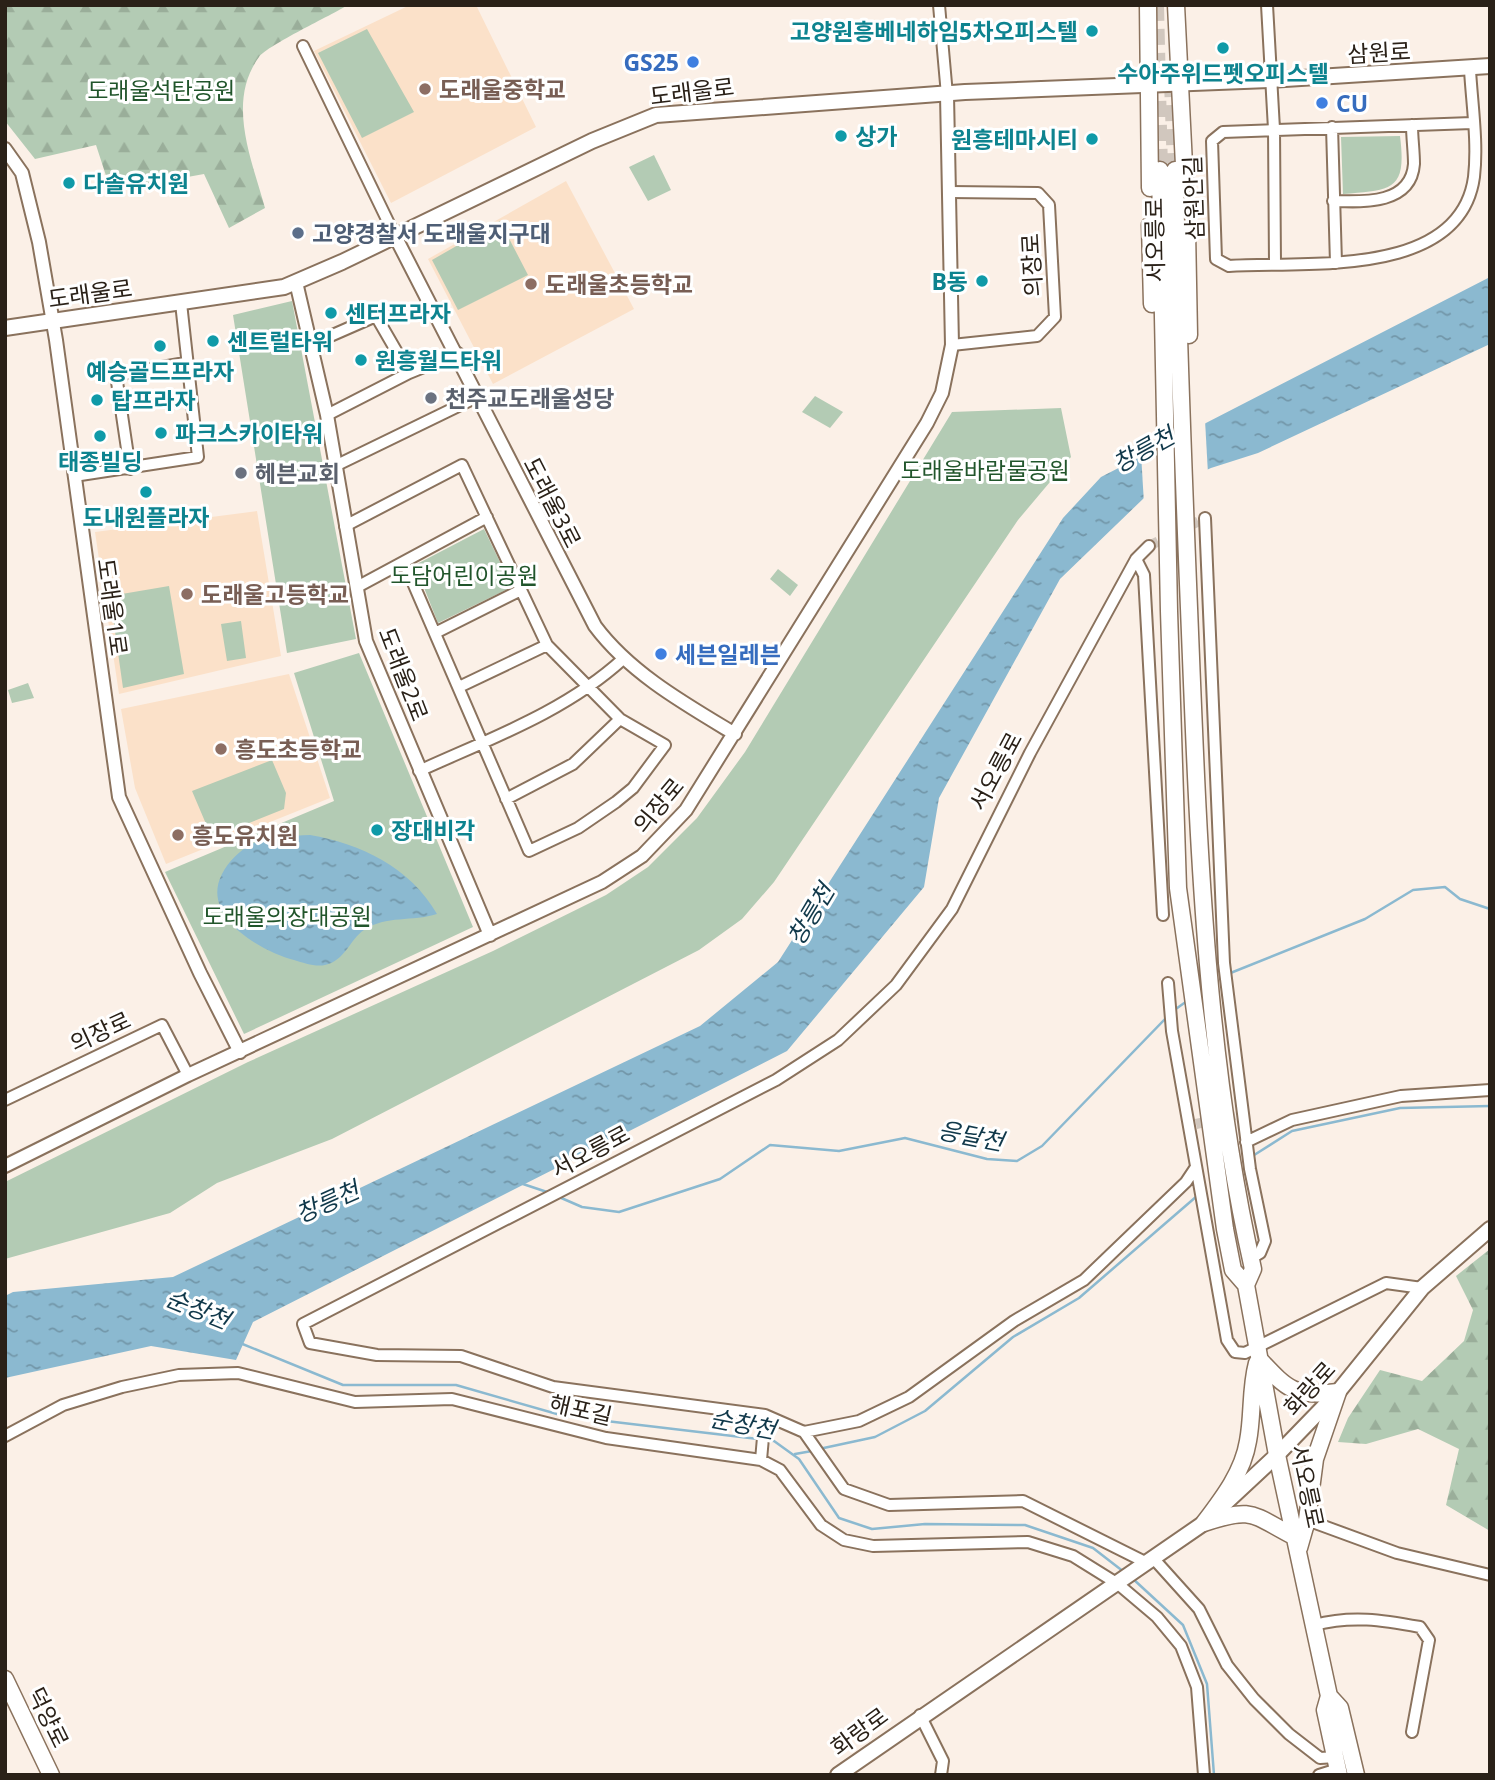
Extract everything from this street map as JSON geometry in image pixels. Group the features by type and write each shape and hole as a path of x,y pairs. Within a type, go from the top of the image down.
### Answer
{"main road":[{"path":"1149,5 1156,83 1151,282 1156,374 1164,398"},
{"path":"1176,5 1191,370 1182,391"},
{"name":"삼원로","path":"1156,83 1470,70 1490,66"},
{"name":"도래울로","path":"5,328 181,303 296,282 592,141 656,115 1156,83"},
{"name":"서오릉로","path":"1246,1285 1253,1269 1236,1188 1213,1004 1217,972 1191,696 1182,391 1168,170 1164,398 1178,888 1215,1166 1233,1270 1246,1285 1277,1455 1329,1696 1325,1710 1338,1767"},
{"name":"화랑로","path":"838,1775 920,1715 1204,1523 1277,1455 1338,1392 1422,1288 1490,1229"},
{"path":"1204,1523 1248,1512 1264,1517 1297,1544 1307,1520 1315,1459 1338,1392 1298,1394 1288,1388 1257,1353"},
{"path":"1204,1523 1230,1487 1247,1450 1257,1353"},
{"name":"덕양로","path":"5,1679 51,1775"},
{"name":"서오릉로","path":"1329,1696 1340,1708 1356,1775"}],"street":[{"name":"의장로","path":"5,1166 188,1075 602,882 642,856 686,810 927,423 942,393 952,345 947,95 939,5"},
{"path":"1267,5 1269,80 1274,129 1275,263"},
{"path":"303,46 395,236"},
{"name":"삼원안길","path":"1470,70 1472,123 1474,178 1453,221 1406,252 1380,259 1230,266 1216,258 1212,141 1223,132 1472,123"},
{"path":"1333,201 1373,202 1401,189 1414,166 1412,125"},
{"path":"1332,127 1336,263"},
{"name":"도래울1로","path":"5,149 22,173 39,242 119,797 240,1052"},
{"name":"의장로","path":"950,192 1038,193 1049,205 1055,317 1037,336 952,345"},
{"name":"도래울3로","path":"395,236 458,353 477,397 583,607 623,659 735,734"},
{"name":"도래울2로","path":"296,282 327,415 366,641 490,935"},
{"path":"74,476 198,457 185,363 181,303"},
{"path":"312,344 376,317 408,373"},
{"path":"327,415 408,373 458,353"},
{"path":"130,469 116,375 185,363"},
{"path":"335,466 477,397"},
{"path":"345,526 462,465 547,645 586,688 620,719 665,745 632,788 598,815 529,852 404,562"},
{"path":"357,587 487,517"},
{"path":"1205,518 1217,972 1226,982 1239,1114 1265,1241 1260,1253 1250,1259"},
{"name":"서오릉로","path":"806,1434 765,1419 553,1387 461,1356 377,1355 310,1343 303,1324 776,1080 838,1040 896,985 952,909 1030,753 1136,559 1149,545"},
{"path":"1136,559 1144,575 1163,915"},
{"path":"435,633 521,590"},
{"path":"459,687 547,645"},
{"path":"419,771 530,721 586,688 623,659"},
{"path":"506,799 573,764 620,719"},
{"path":"1168,983 1172,1031 1192,1125 1196,1167 1205,1205 1227,1340 1235,1352 1257,1353 1386,1283 1422,1288"},
{"name":"의장로","path":"5,1100 162,1025 188,1075"},
{"path":"1247,1146 1292,1121 1401,1096 1490,1090"},
{"path":"1196,1167 1186,1182 1083,1280 1014,1321 909,1397 859,1421 806,1434 844,1489 889,1505 1023,1501 1199,1609 1227,1665 1254,1699 1289,1734 1320,1758 1338,1767"},
{"name":"해포길","path":"5,1436 63,1405 122,1387 179,1375 238,1373 355,1402 452,1399 606,1438 761,1456 780,1470 821,1525 844,1540 873,1546 1028,1542 1136,1571"},
{"path":"761,1456 765,1419"},
{"path":"1307,1520 1397,1553 1490,1575"},
{"path":"1136,1571 1157,1617 1181,1646 1197,1687 1204,1775"},
{"path":"1314,1625 1337,1619 1369,1617 1420,1627 1429,1640 1412,1732"},
{"path":"920,1715 943,1761 941,1775"},
{"path":"1319,1775 1338,1767"}],"shaded area":[{"name":"도래울중학교","path":"410,5 476,5 536,127 391,203 314,51"},
{"name":"도래울초등학교","path":"566,181 634,309 493,384 428,259"},
{"name":"도래울고등학교","path":"257,511 281,656 119,694 95,532"},
{"name":"흥도초등학교","path":"289,674 330,798 166,864 135,788 121,709"}],"green space":[{"name":"도래울석탄공원","path":"5,5 348,5 265,52 249,74 244,93 245,131 265,208 229,228 204,174 111,191 96,145 35,159 5,121"},
{"path":"367,29 414,112 362,138 318,53"},
{"path":"1400,136 1401,168 1392,184 1374,191 1343,194 1341,137"},
{"path":"654,155 671,190 648,201 629,167"},
{"path":"500,221 528,275 458,310 432,260"},
{"path":"292,301 356,639 287,653 233,315"},
{"path":"815,396 843,412 830,428 802,412"},
{"name":"도래울바람물공원","path":"1061,408 1071,457 1018,520 774,882 742,919 699,950 332,1139 217,1183 170,1213 5,1259 5,1182 248,1062 493,951 606,895 648,867 697,818 745,752 952,412"},
{"name":"도담어린이공원","path":"484,529 512,587 438,623 415,565"},
{"path":"778,569 798,585 790,596 770,579"},
{"path":"169,586 184,674 123,688 110,596"},
{"path":"241,621 246,658 227,661 221,624"},
{"name":"도래울의장대공원","path":"359,653 473,927 244,1034 165,872 334,801 294,673"},
{"path":"28,683 34,698 12,703 8,690"},
{"path":"272,760 286,793 284,809 212,838 192,791"},
{"path":"1490,1249 1490,1531 1446,1505 1459,1449 1418,1429 1366,1444 1338,1442 1348,1418 1380,1370 1422,1381 1464,1341 1473,1310 1456,1276"}],"water":[{"name":"창릉천","path":"1490,277 1490,344 1258,453 1211,468 1144,498 1060,579 939,798 924,887 787,1051 253,1322 236,1360 151,1346 5,1378 5,1296 13,1292 173,1277 700,1026 778,962 1063,518 1101,477"},
{"path":"310,835 348,845 382,860 413,883 437,914 372,925 359,934 338,959 325,965 310,964 280,955 250,940 226,917 219,904 217,889 222,874 239,853 252,844 273,838"}],"pier":[{"path":"1205,420 1208,474 1144,504 1141,453"}],"waterway":[{"name":"응달천","path":"1228,974 1365,919 1413,890 1445,887 1460,899 1490,909"},
{"name":"응달천","path":"1173,1011 1187,1001"},
{"name":"응달천","path":"559,1197 582,1207 619,1212 720,1179 770,1145 839,1151 905,1138 987,1159 1017,1161 1042,1146 1168,1016"},
{"path":"1251,1157 1292,1131 1400,1108 1490,1106"},
{"name":"응달천","path":"523,1184 550,1193"},
{"path":"819,1449 875,1437 925,1411 1013,1337 1079,1298 1197,1196"},
{"name":"순창천","path":"240,1343 343,1385 456,1385 564,1416 758,1439"},
{"name":"순창천","path":"765,1440 774,1441 799,1459 839,1518 872,1529 925,1524 1025,1525 1093,1548 1124,1572"},
{"path":"795,1454 812,1451"},
{"name":"순창천","path":"1132,1578 1183,1625 1207,1684 1214,1775"}],"tunnel":[{"path":"1156,5 1160,170"},
{"path":"1172,81 1175,170"},
{"path":"1149,546 1205,518"},
{"path":"1196,1124 1236,1115"}],"place":[{"name":"고양원흥베네하임5차오피스텔","path":"1092,31"},
{"name":"수아주위드펫오피스텔","path":"1223,48"},
{"name":"GS25","path":"693,62"},
{"name":"도래울중학교","path":"425,89"},
{"name":"CU","path":"1322,103"},
{"name":"상가","path":"841,136"},
{"name":"원흥테마시티","path":"1092,139"},
{"name":"다솔유치원","path":"69,183"},
{"name":"고양경찰서 도래울지구대","path":"298,233"},
{"name":"B동","path":"982,281"},
{"name":"도래울초등학교","path":"531,284"},
{"name":"센터프라자","path":"331,313"},
{"name":"센트럴타워","path":"213,341"},
{"name":"예승골드프라자","path":"160,346"},
{"name":"원흥월드타워","path":"361,360"},
{"name":"천주교도래울성당","path":"431,398"},
{"name":"탑프라자","path":"97,400"},
{"name":"파크스카이타워","path":"161,433"},
{"name":"태종빌딩","path":"100,436"},
{"name":"헤븐교회","path":"241,473"},
{"name":"도내원플라자","path":"146,492"},
{"name":"도래울고등학교","path":"187,594"},
{"name":"세븐일레븐","path":"661,654"},
{"name":"흥도초등학교","path":"221,749"},
{"name":"장대비각","path":"377,830"},
{"name":"흥도유치원","path":"178,835"}]}
